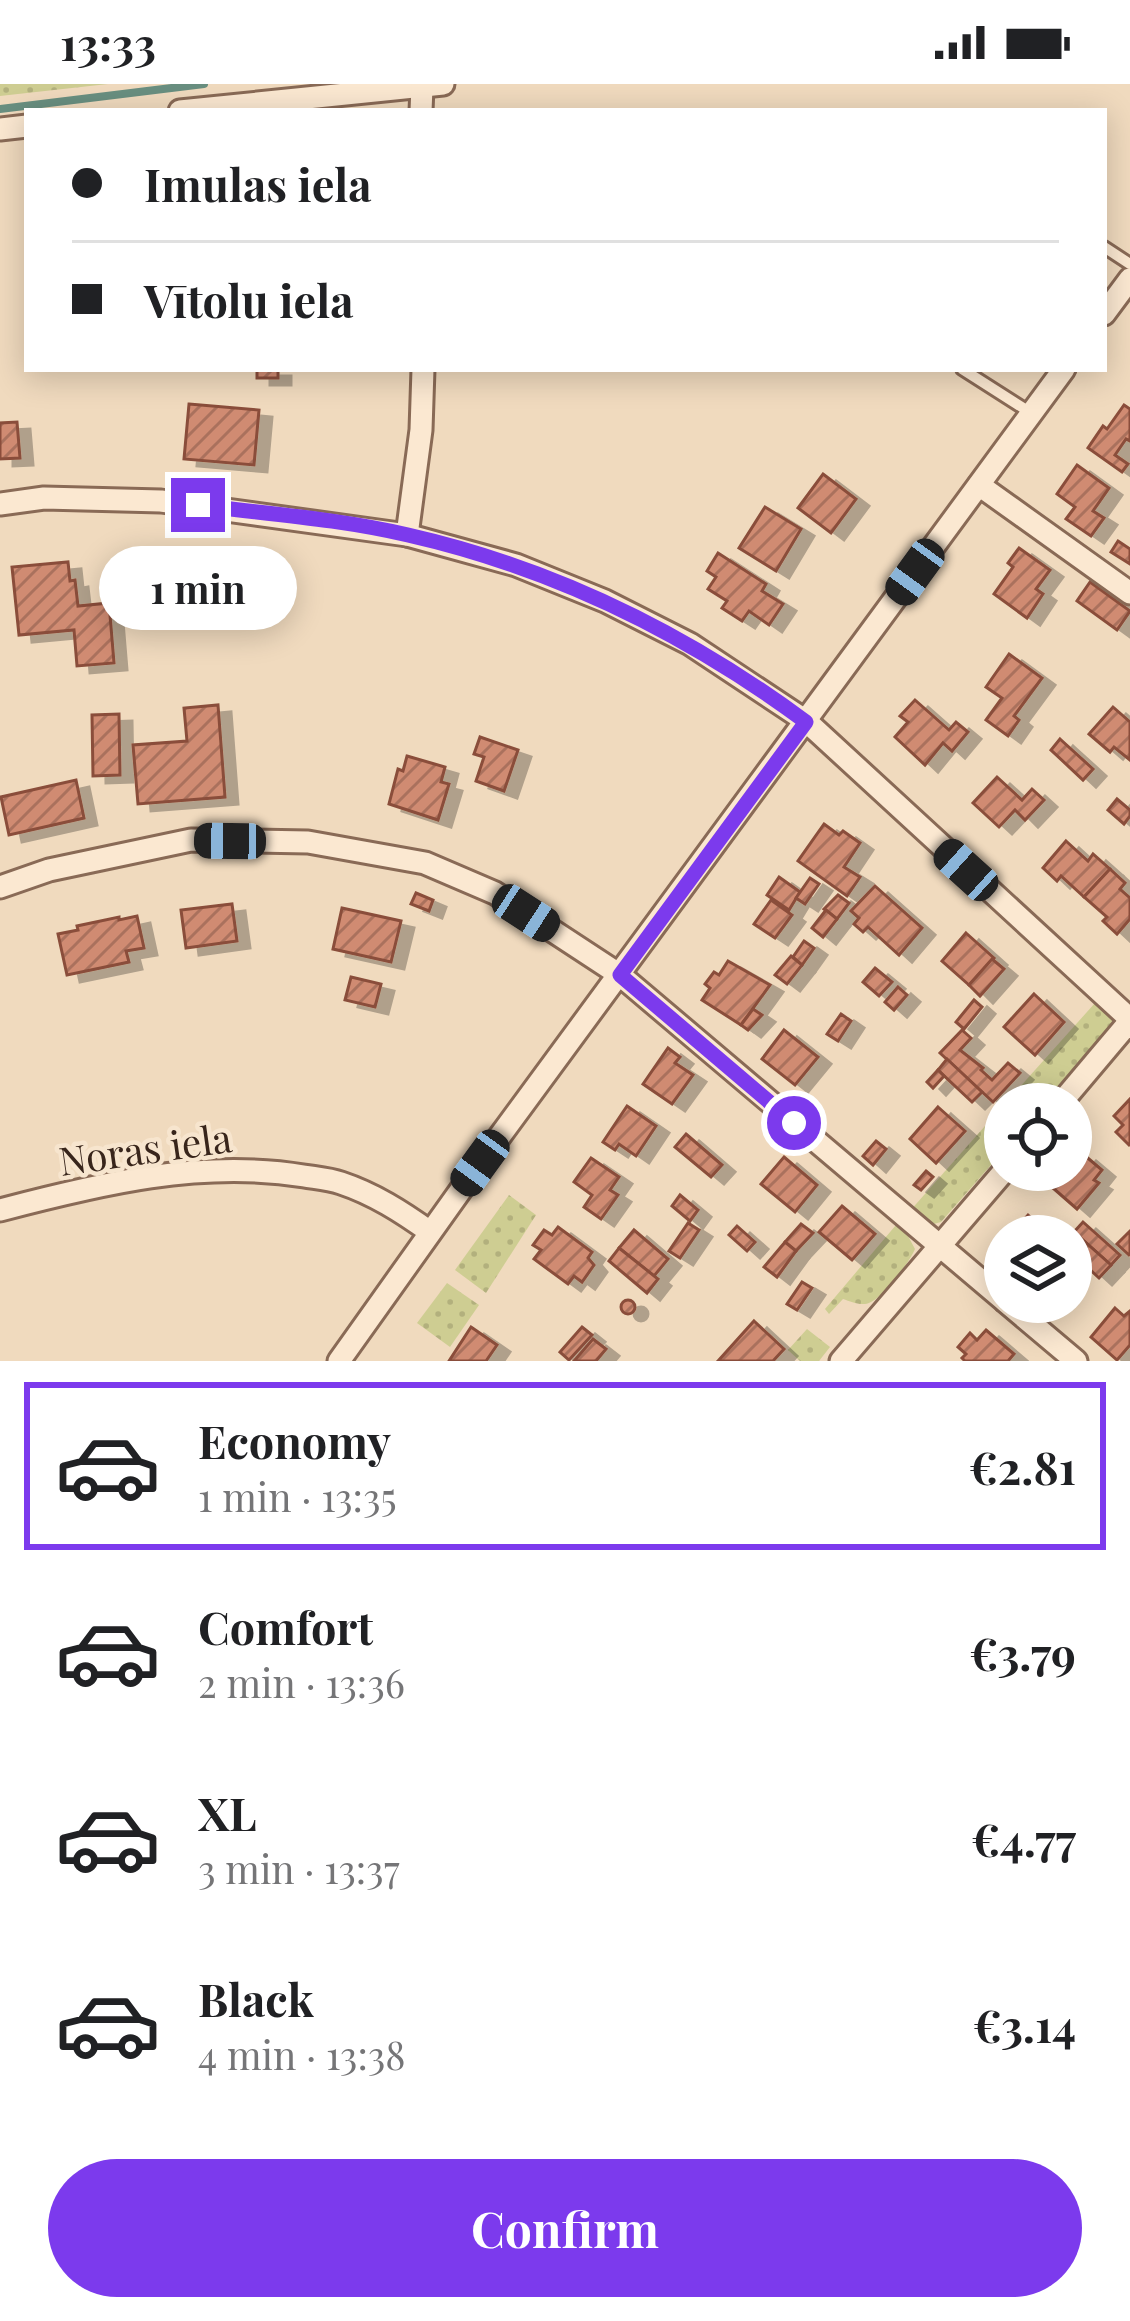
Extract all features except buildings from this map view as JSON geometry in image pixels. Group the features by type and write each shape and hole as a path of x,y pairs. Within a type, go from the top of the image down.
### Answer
{"street":[{"path":"210,108 432,86"},
{"path":"1107,310 1130,279"},
{"path":"407,535 421,430 423,372"},
{"path":"339,1361 1062,372"},
{"path":"979,485 1130,592"},
{"path":"0,504 44,498 161,500 407,535 516,565 605,601 691,644 806,722 1130,1020 1078,1083"},
{"path":"0,887 49,870 191,840 308,842 437,868 495,893 620,975 984,1282"},
{"name":"Noras iela","path":"0,1210 105,1183 264,1169 338,1182 388,1203 430,1232"},
{"path":"841,1361 987,1191"},
{"path":"1032,1323 1076,1361"}],"lane":[{"path":"967,372 1031,413"}],"shaded area":[{"path":"0,84 108,84 0,96"},
{"path":"1095,1003 1112,1018 1113,1028 1065,1083 1023,1083"},
{"path":"984,1127 984,1173 941,1222 930,1225 909,1212"},
{"path":"509,1195 536,1215 486,1293 455,1270"},
{"path":"896,1225 915,1249 902,1270 871,1302 843,1299 829,1314 825,1309"},
{"path":"447,1283 479,1305 450,1347 417,1323"},
{"path":"807,1329 830,1347 819,1361 800,1361 788,1350"}],"waterway":[{"path":"0,109 204,84"}],"route":[{"path":"198,505 407,535 516,565 605,601 691,644 806,722 620,975 794,1123"}]}
